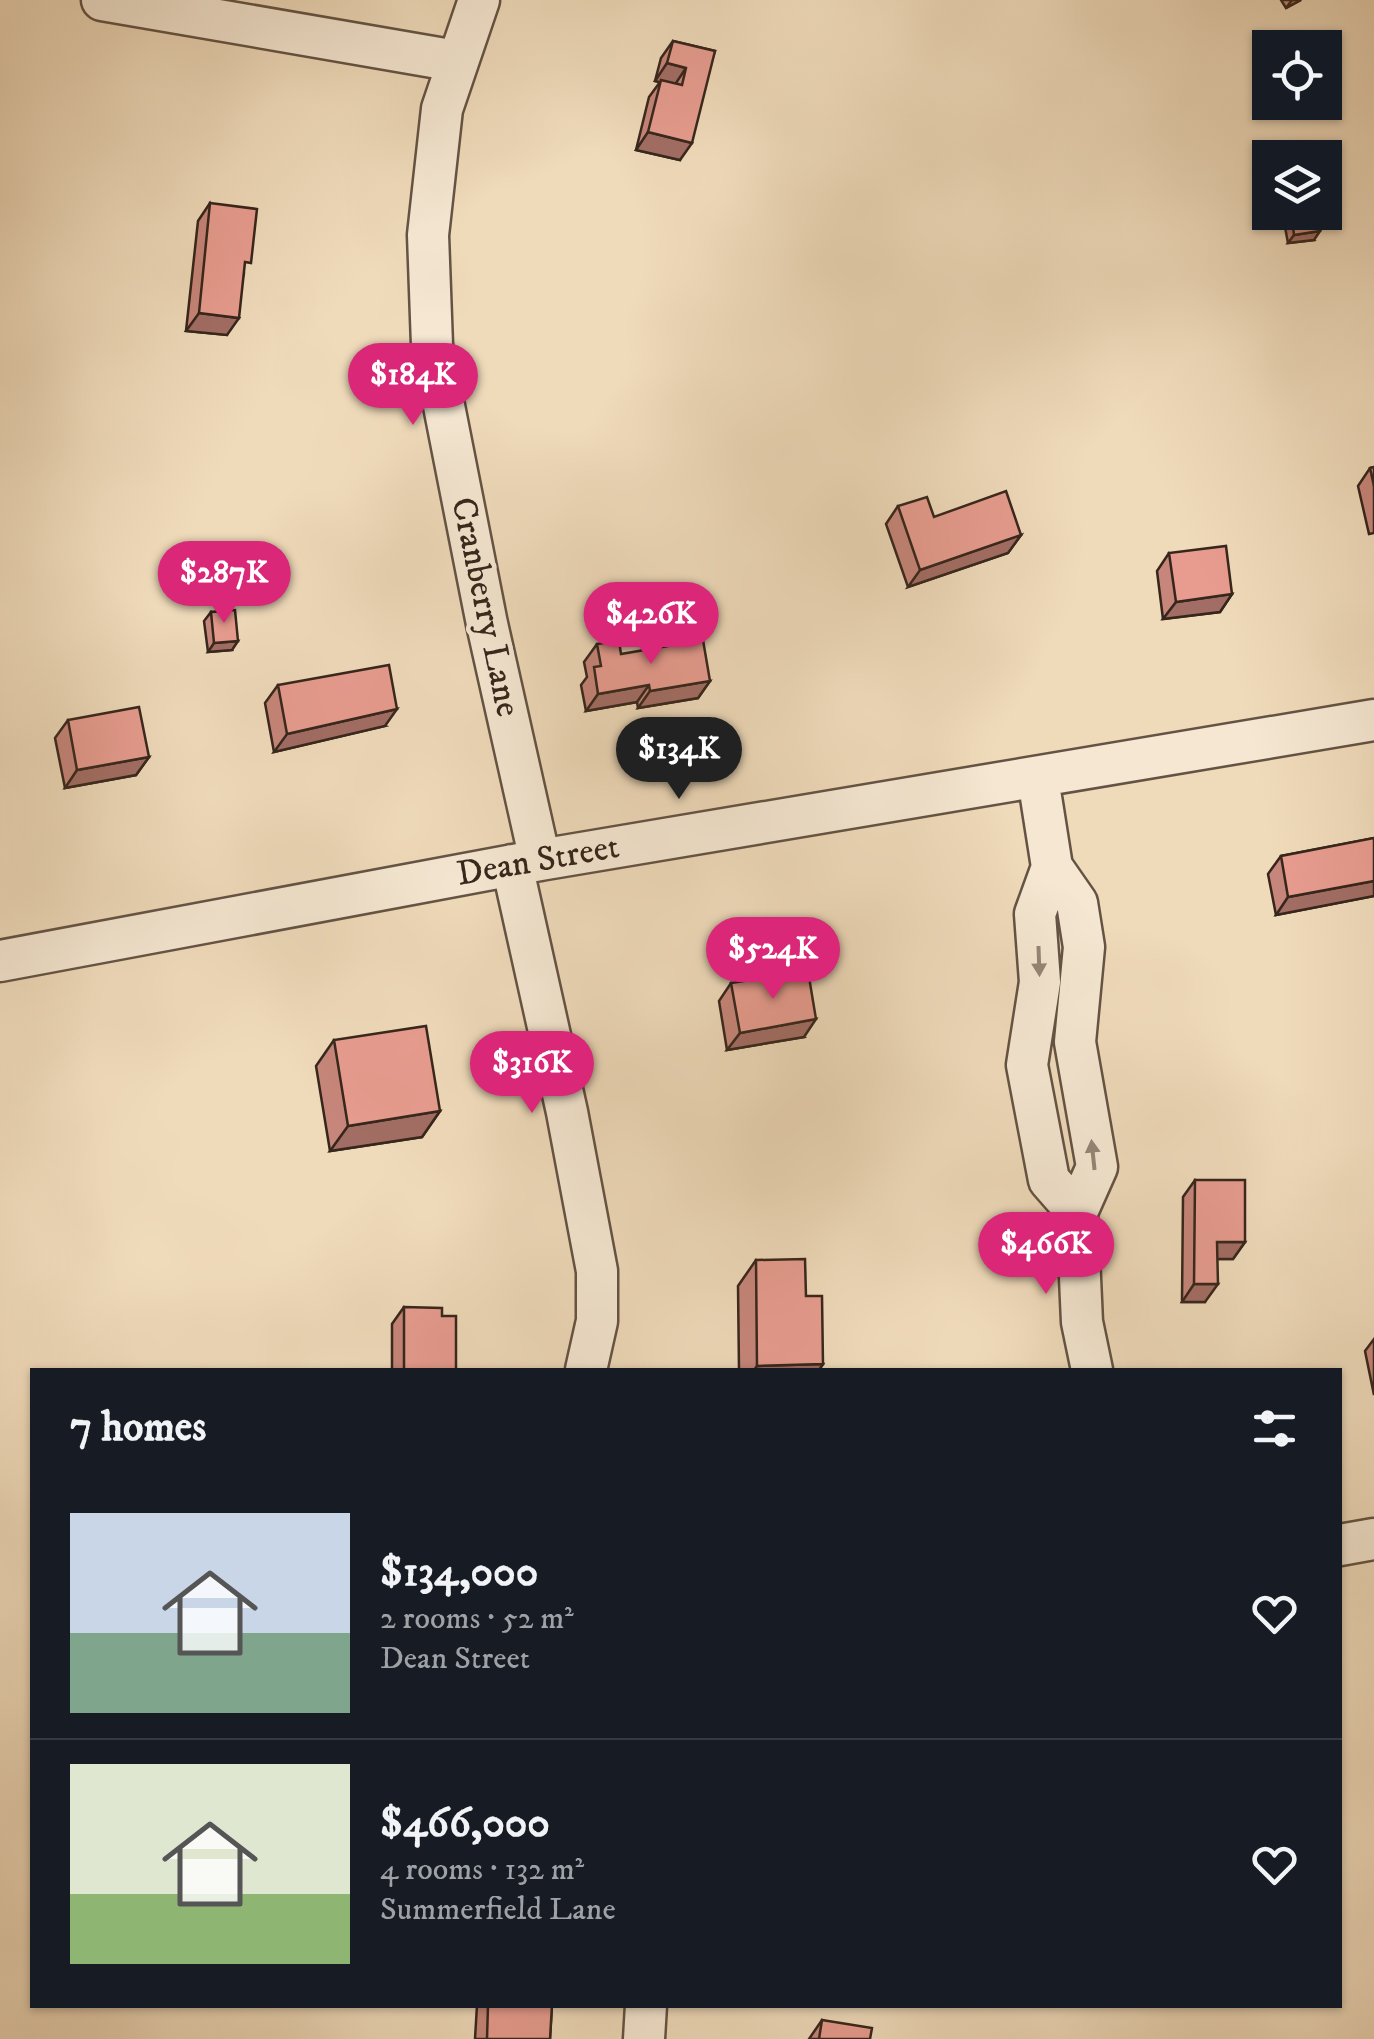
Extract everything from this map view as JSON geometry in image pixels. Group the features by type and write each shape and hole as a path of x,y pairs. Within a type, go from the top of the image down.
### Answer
{"street":[{"path":"102,0 456,61"},
{"name":"Cranberry Lane","path":"479,0 442,109 428,235 432,345 487,624 597,1272 597,1321 586,1368"},
{"name":"Dean Street","path":"0,961 526,862 1374,720"},
{"path":"1038,778 1052,867 1036,914 1040,982 1027,1065 1048,1180 1077,1212 1082,1322 1092,1368"},
{"path":"1342,1545 1374,1539"},
{"path":"644,2039 646,2008"}],"building":[{"path":"673,41 715,51 692,143 648,132 661,80 682,85 686,68 667,63"},
{"path":"210,203 257,209 251,263 245,262 239,318 199,313"},
{"path":"1293,230 1320,230 1320,231 1294,235"},
{"path":"1006,491 1021,535 920,570 898,506 927,497 934,517"},
{"path":"1226,546 1232,594 1176,602 1169,553"},
{"path":"235,610 238,641 214,643 211,612"},
{"path":"703,640 710,681 650,691 649,685 598,694 594,667 601,666 597,644 619,641 621,654"},
{"path":"389,665 397,709 287,734 278,685"},
{"path":"139,707 149,757 77,770 68,720"},
{"path":"1374,838 1374,881 1288,897 1281,856"},
{"path":"808,971 816,1019 740,1033 731,983"},
{"path":"426,1026 440,1111 348,1126 334,1040"},
{"path":"1195,1180 1245,1180 1245,1242 1217,1242 1218,1284 1194,1284"},
{"path":"805,1259 806,1296 822,1296 823,1364 757,1366 756,1260"},
{"path":"404,1307 442,1308 442,1316 456,1316 456,1368 404,1368"},
{"path":"488,2008 552,2008 550,2039 487,2039"},
{"path":"822,2020 872,2028 870,2039 819,2039"}]}
